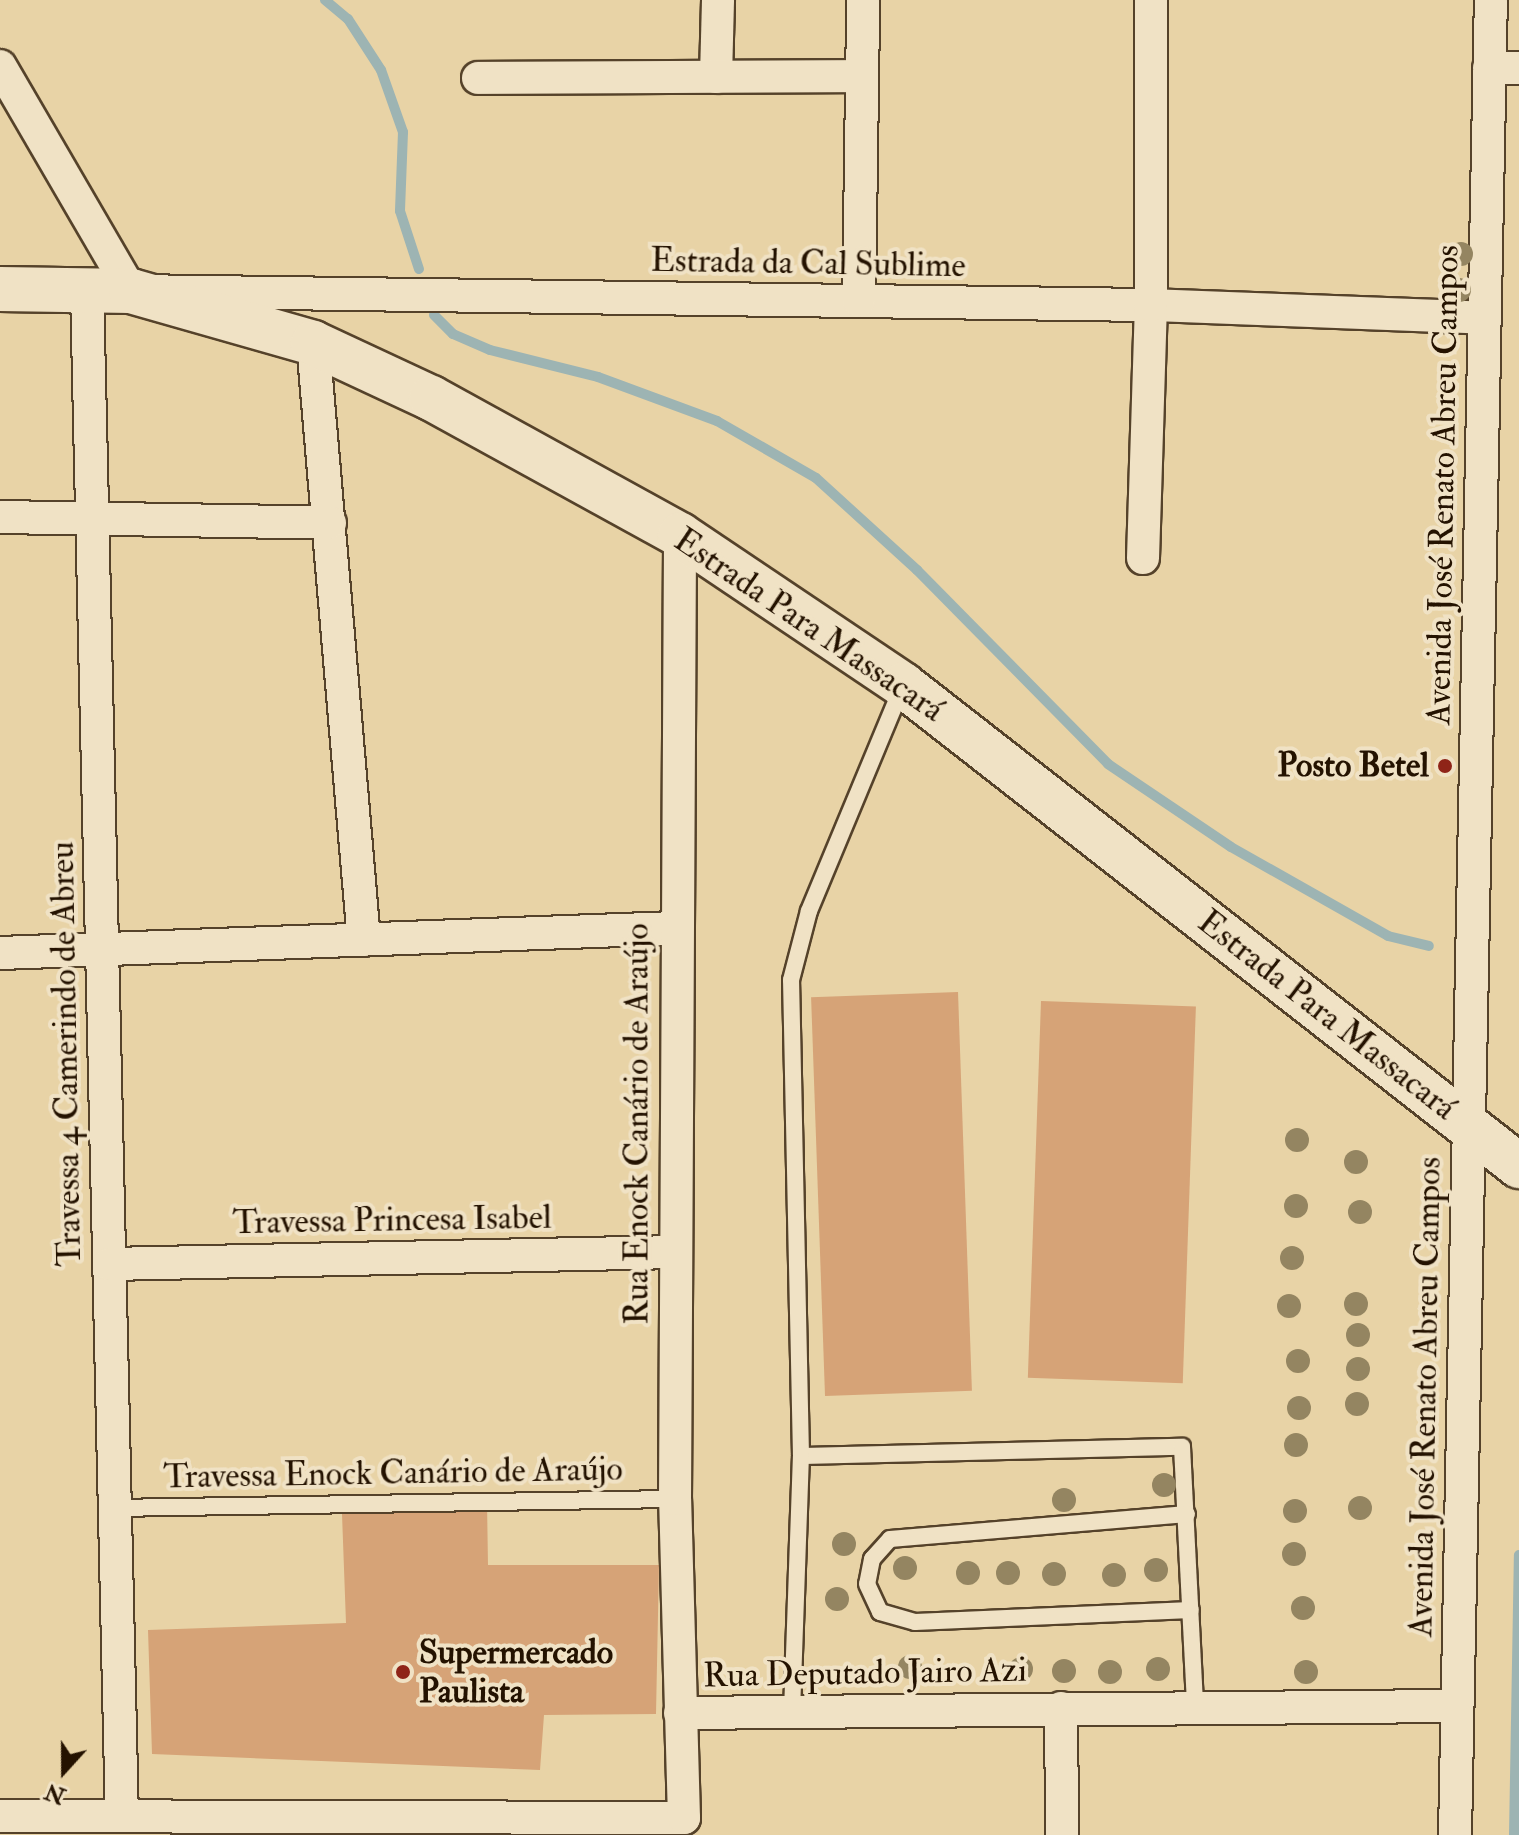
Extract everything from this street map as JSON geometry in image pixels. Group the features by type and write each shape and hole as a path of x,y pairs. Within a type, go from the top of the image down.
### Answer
{"main road":[{"name":"Estrada Para Massacará","path":"0,289 131,291 313,343 431,398 680,535 903,685 1519,1166"}],"street":[{"path":"716,77 718,0"},
{"path":"859,301 863,0"},
{"path":"1143,558 1151,305 1151,0"},
{"name":"Avenida José Renato Abreu Campos","path":"1455,1835 1483,318 1504,68 1491,0"},
{"path":"0,66 131,291"},
{"path":"478,78 861,76"},
{"name":"Travessa 4 Camerindo de Abreu","path":"87,290 112,1508 122,1816"},
{"name":"Estrada da Cal Sublime","path":"131,291 1151,305 1483,318"},
{"path":"313,343 364,940"},
{"path":"0,517 330,523"},
{"name":"Rua Enock Canário de Araújo","path":"680,535 674,928 675,1499 680,1713"},
{"path":"0,953 102,952 674,928"},
{"name":"Travessa Princesa Isabel","path":"109,1264 676,1252"},
{"name":"Rua Deputado Jairo Azi","path":"0,1816 122,1816 420,1827 684,1818 680,1713 1195,1705 1457,1706"},
{"path":"1061,1708 1062,1835"}],"lane":[{"path":"792,1712 801,1456 791,980 809,911 903,685"},
{"path":"801,1456 1177,1445 1185,1455 1195,1705"},
{"name":"Travessa Enock Canário de Araújo","path":"112,1508 675,1499"},
{"path":"1187,1514 890,1539 872,1559 867,1584 880,1612 915,1622 1191,1610"}],"building":[{"path":"958,992 972,1391 825,1396 811,997"},
{"path":"1041,1001 1196,1006 1183,1383 1028,1378"},
{"name":"Supermercado Paulista","path":"487,1502 488,1565 659,1565 656,1714 544,1715 540,1770 152,1754 148,1630 346,1623 342,1514"}],"waterway":[{"path":"325,0 348,19 381,70 403,132 400,211 419,269"},
{"path":"434,315 453,334 490,350 598,377 717,421 816,478 917,570 1108,764 1231,847 1388,936 1429,946"},
{"path":"1514,1835 1519,1555"}],"place":[{"name":"Posto Betel","path":"1445,766"},
{"name":"Supermercado Paulista","path":"403,1672"}]}
